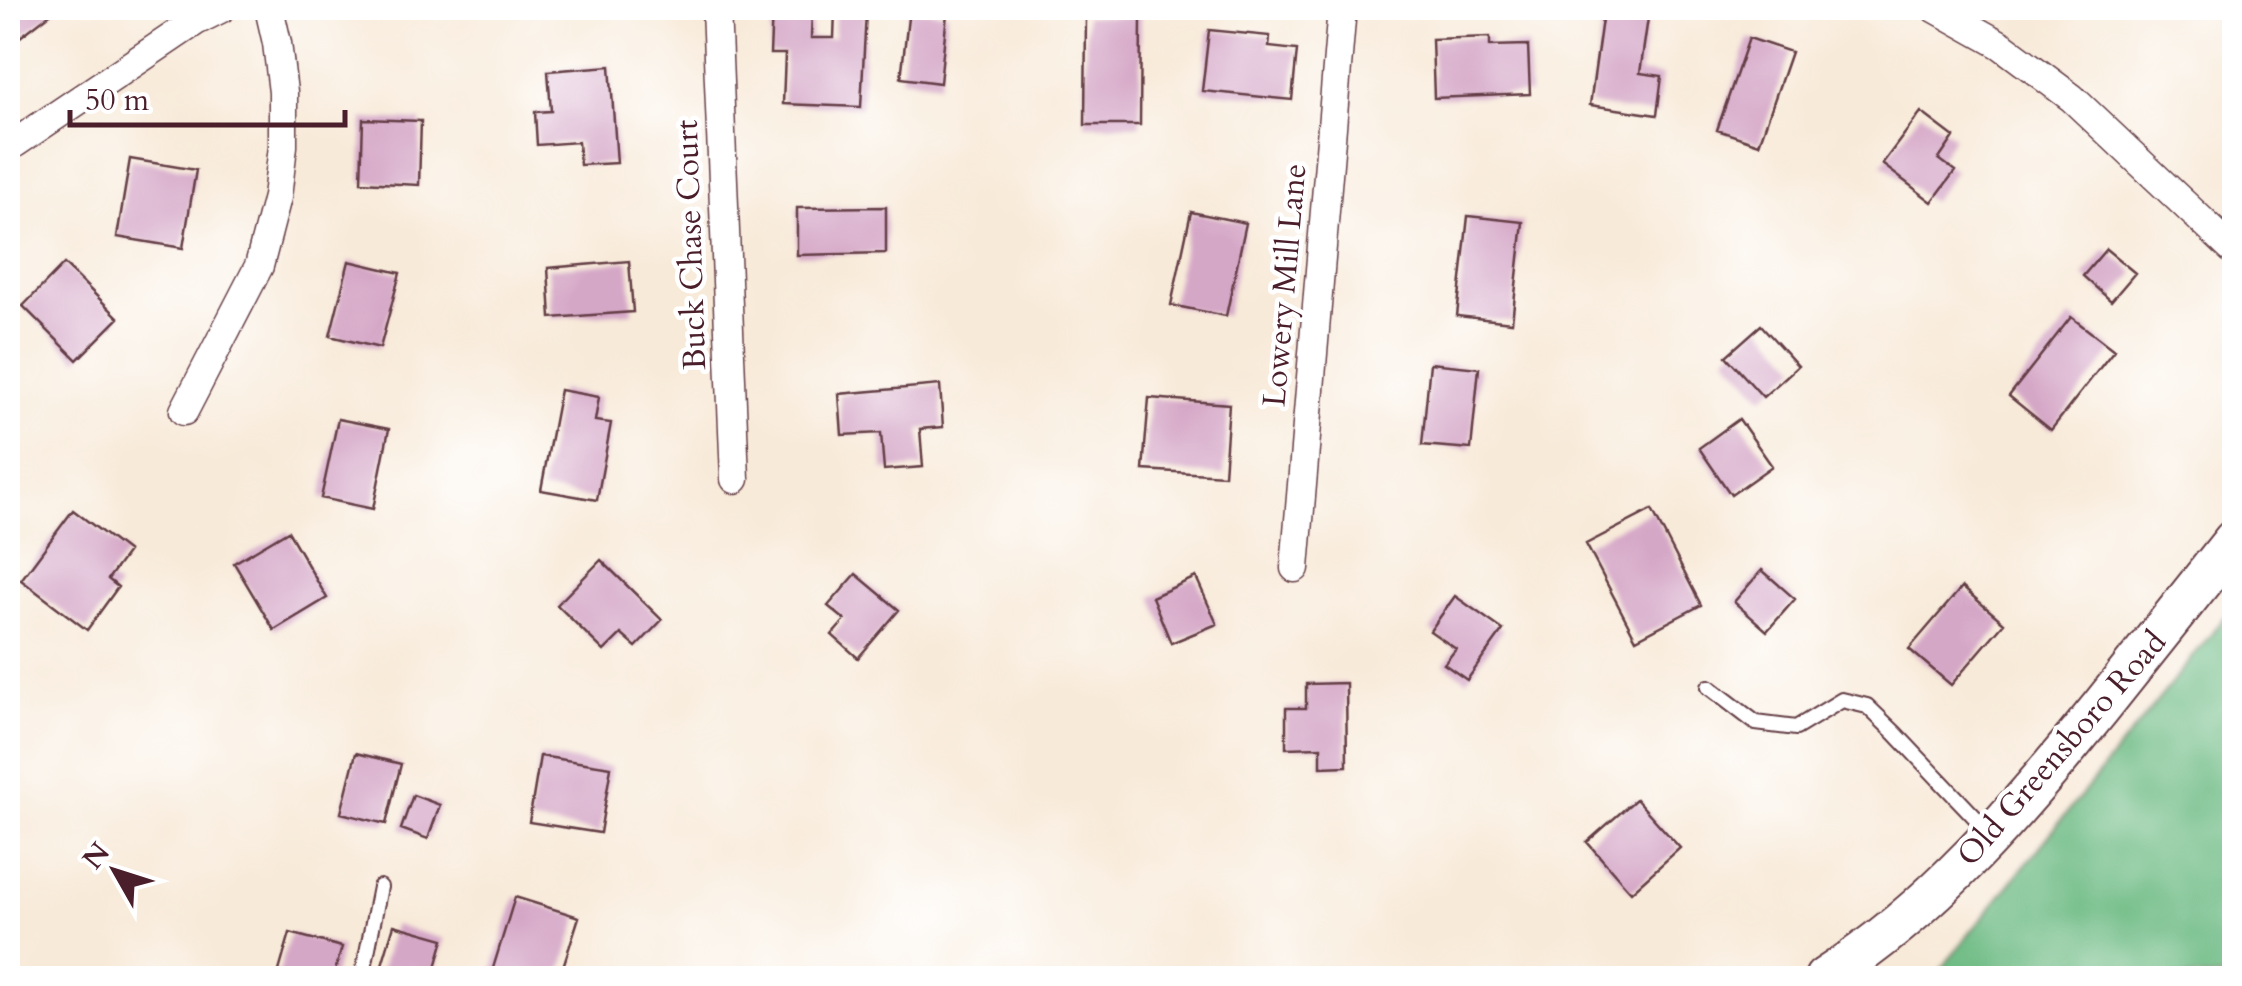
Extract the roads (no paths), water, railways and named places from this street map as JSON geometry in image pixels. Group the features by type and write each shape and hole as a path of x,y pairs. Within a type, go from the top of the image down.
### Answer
{"main road":[{"name":"Old Greensboro Road","path":"1825,978 1901,923 1992,835 2067,749 2234,540"}],"street":[{"path":"8,148 196,21 222,8"},
{"path":"184,411 259,266 276,197 283,92 269,8"},
{"name":"Buck Chase Court","path":"716,8 734,480"},
{"name":"Lowery Mill Lane","path":"1295,568 1342,8"},
{"path":"1935,8 2001,45 2072,98 2234,251"}],"lane":[{"path":"1710,687 1756,723 1796,728 1842,700 1866,706 1992,835"},
{"path":"362,978 380,887"}]}
